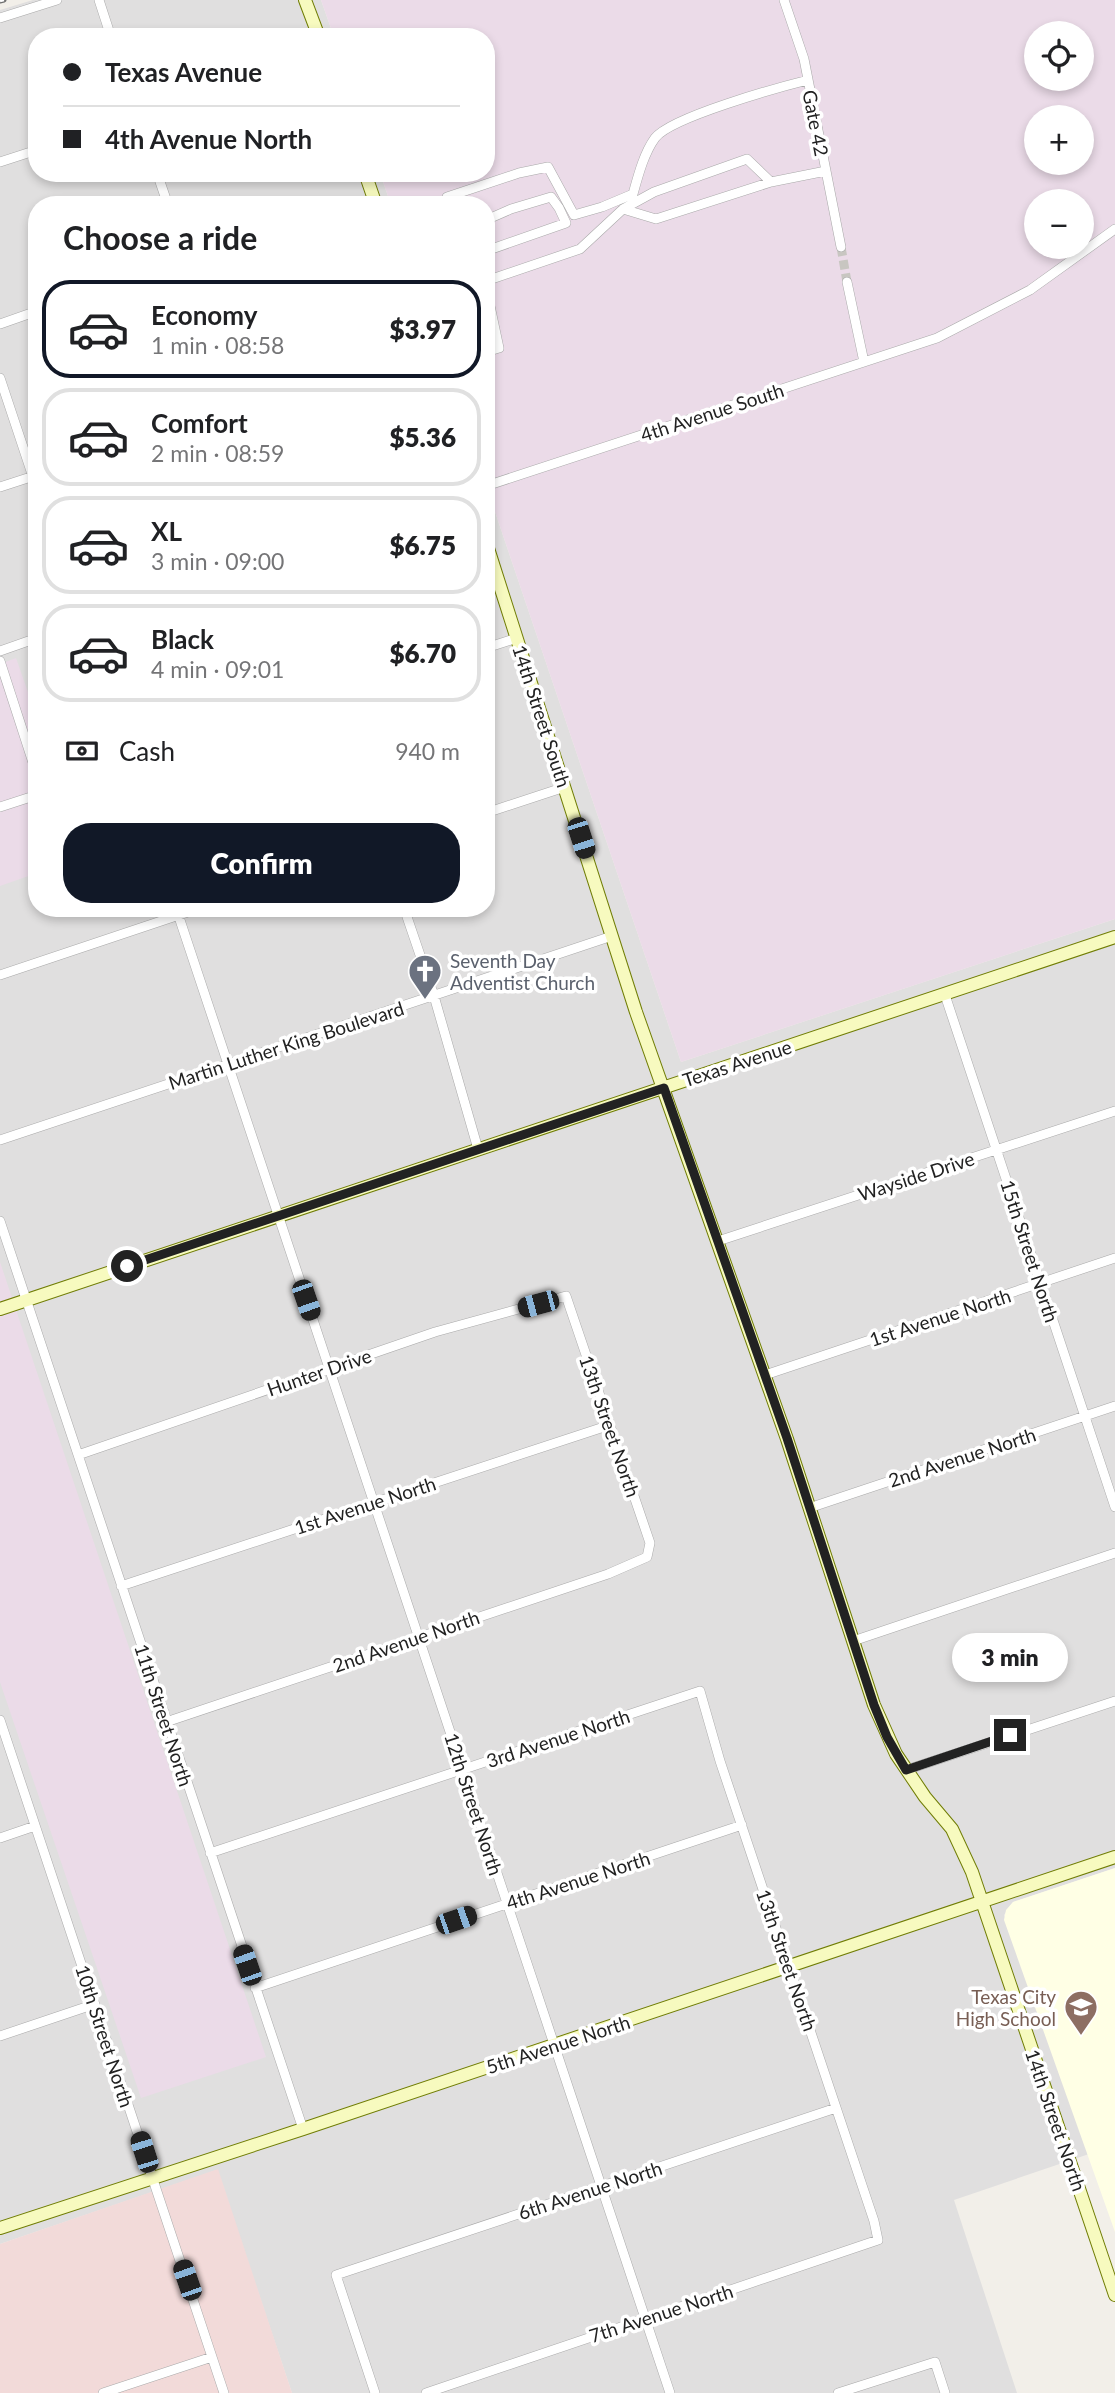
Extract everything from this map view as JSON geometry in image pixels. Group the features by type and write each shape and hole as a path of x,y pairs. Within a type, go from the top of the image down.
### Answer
{"street":[{"path":"0,18 57,0"},
{"path":"99,0 108,28"},
{"path":"305,0 316,28"},
{"name":"Gate 42","path":"784,0 804,59 841,247"},
{"path":"495,181 548,167 574,215 602,207 633,194 656,136 690,116 808,80"},
{"path":"0,162 28,153"},
{"path":"495,278 580,249 623,209 654,192 747,159 771,182"},
{"path":"623,209 656,219 771,182 825,171"},
{"path":"450,196 492,182"},
{"path":"495,216 551,197 566,223 495,248"},
{"name":"4th Avenue South","path":"495,483 937,338 1030,290 1115,229"},
{"path":"847,282 864,362"},
{"path":"0,324 28,314"},
{"path":"495,329 499,348 495,349"},
{"path":"0,377 28,456"},
{"path":"0,487 28,478"},
{"name":"14th Street South","path":"495,570 612,936 664,1088"},
{"path":"495,645 517,638"},
{"path":"0,651 28,641"},
{"path":"0,662 28,748"},
{"path":"495,810 565,787"},
{"path":"0,807 28,798"},
{"path":"0,975 163,917"},
{"name":"12th Street North","path":"179,917 670,2393"},
{"path":"407,917 434,996 478,1149"},
{"name":"Martin Luther King Boulevard","path":"0,1140 612,936"},
{"name":"Texas Avenue","path":"0,1309 1115,937"},
{"name":"15th Street North","path":"945,995 1115,1507"},
{"name":"14th Street North","path":"664,1088 765,1375 874,1705 887,1737 906,1770 952,1829 972,1872 1115,2295"},
{"name":"Wayside Drive","path":"718,1241 1115,1111"},
{"name":"11th Street North","path":"0,1221 303,2129"},
{"name":"1st Avenue North","path":"765,1375 1115,1258"},
{"name":"13th Street North","path":"563,1297 566,1296 650,1543 645,1558"},
{"name":"Hunter Drive","path":"78,1455 435,1332 563,1297"},
{"name":"2nd Avenue North","path":"809,1508 1115,1406"},
{"name":"1st Avenue North","path":"121,1586 610,1424"},
{"path":"853,1641 1115,1553"},
{"name":"2nd Avenue North","path":"166,1722 608,1574 645,1558"},
{"name":"3rd Avenue North","path":"210,1853 700,1692 702,1698"},
{"name":"13th Street North","path":"702,1698 741,1825 874,2221"},
{"path":"906,1770 1115,1701"},
{"name":"10th Street North","path":"0,1720 224,2393"},
{"name":"4th Avenue North","path":"255,1987 741,1825"},
{"path":"0,1838 35,1826"},
{"name":"5th Avenue North","path":"0,2228 1115,1857"},
{"path":"0,2036 95,2004"},
{"name":"6th Avenue North","path":"374,2390 336,2275 836,2108"},
{"name":"7th Avenue North","path":"426,2393 878,2240 874,2221"},
{"path":"103,2393 212,2357"},
{"path":"838,2393 935,2362 945,2393"}],"shaded area":[{"path":"33,0 321,0 331,28 28,28 28,182 383,182 388,196 28,196 28,917 495,917 495,512 681,1062 1115,919 1115,1868 1013,1902 1004,1915 1089,2154 954,2200 1017,2393 292,2393 217,2170 0,2244 0,10"},
{"path":"321,0 1115,0 1115,919 681,1062 495,512 495,196 388,196 383,182 495,182 495,28 331,28"},
{"path":"16,658 28,692 28,876 0,886 0,664"},
{"path":"0,1262 266,2057 141,2098 0,1682"},
{"name":"Texas City High School","path":"1115,1868 1115,2232 1004,1920 1006,1910 1013,1902"},
{"path":"218,2169 292,2393 0,2393 0,2244"}],"tunnel":[{"path":"841,247 847,282"}],"railway":[{"path":"0,1 4,0"}],"place":[{"name":"Seventh Day Adventist Church","path":"425,1001"},
{"name":"Texas City High School","path":"1081,2037"}],"route":[{"path":"127,1266 664,1088 787,1438 874,1705 896,1754 906,1770 1010,1735"}]}
